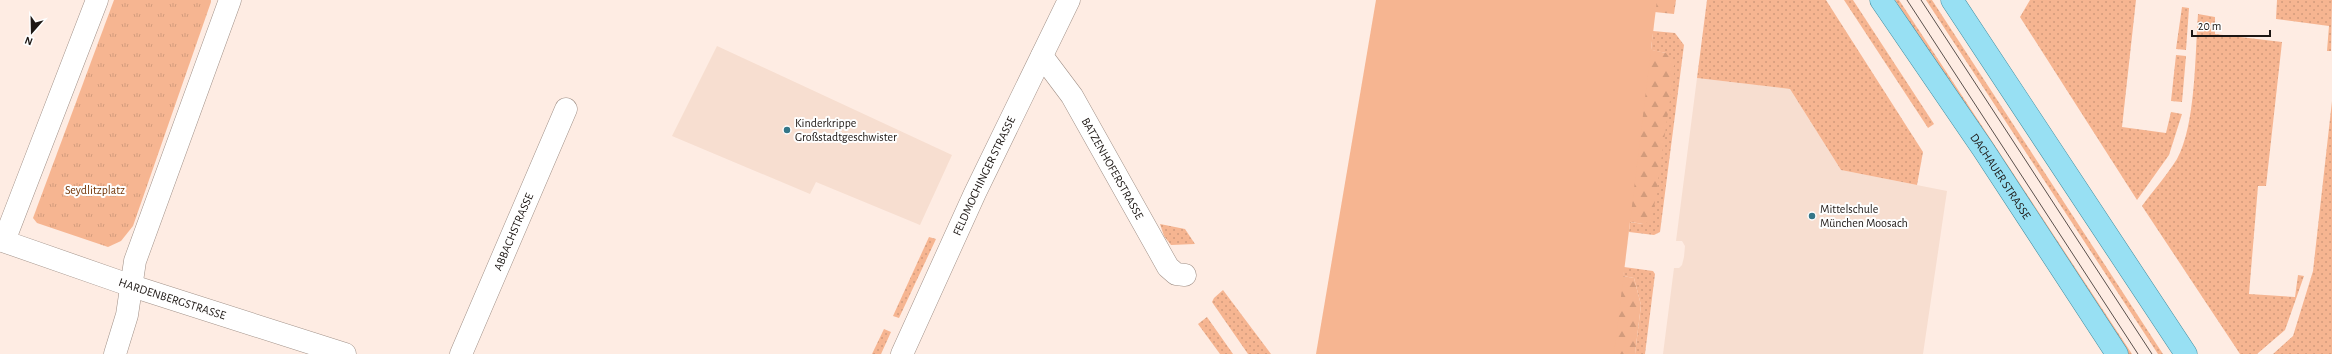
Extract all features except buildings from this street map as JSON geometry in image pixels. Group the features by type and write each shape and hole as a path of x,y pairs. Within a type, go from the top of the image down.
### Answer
{"main road":[{"name":"DACHAUER STRASSE","path":"1881,0 1983,148 2117,354"},
{"path":"1952,0 2186,354"}],"street":[{"path":"2,240 97,0"},
{"path":"114,354 127,315 135,261 230,0"},
{"name":"FELDMOCHINGER STRASSE","path":"902,354 975,193 1042,56 1061,2"},
{"name":"BATZENHOFERSTRASSE","path":"1042,56 1072,96 1168,268 1176,274 1185,275"},
{"name":"ABBACHSTRASSE","path":"461,354 566,109"},
{"name":"HARDENBERGSTRASSE","path":"2,240 132,286 345,354"}],"shaded area":[{"name":"Kinderkrippe Großstadtgeschwister","path":"717,46 952,155 920,225 816,182 810,194 672,136"},
{"name":"Mittelschule München Moosach","path":"1697,78 1790,89 1841,170 1947,191 1923,354 1663,354 1674,268 1679,268 1682,265 1684,257 1685,246 1682,241 1676,241"}],"green space":[{"name":"Seydlitzplatz","path":"114,0 211,0 211,2 133,226 121,241 108,247 37,223 33,218"},
{"path":"1376,0 1657,0 1614,354 1316,354"},
{"path":"1637,0 1676,0 1674,14 1635,10"},
{"path":"1707,0 1826,0 1923,152 1917,185 1841,170 1790,89 1697,78"},
{"path":"1844,0 1853,0 1934,124 1928,128"},
{"path":"1895,0 1899,0 2132,354 2127,354"},
{"path":"1926,0 1932,0 2163,354 2158,354"},
{"path":"2030,0 2136,0 2122,127 2166,133 2171,112 2182,114 2169,155 2137,200 2020,17"},
{"path":"2277,0 2332,0 2331,51 2327,51 2329,26 2276,19"},
{"path":"2182,7 2189,8 2186,50 2176,49"},
{"path":"2198,14 2215,17 2215,34 2282,42 2266,186 2258,186 2249,294 2295,297 2298,275 2304,276 2285,330 2257,354 2240,354 2142,206 2173,165 2183,145 2188,127 2194,88"},
{"path":"1653,31 1675,33 1684,45 1660,232 1654,235 1629,232 1630,222 1643,224 1666,53 1651,50"},
{"path":"1648,49 1666,53 1675,66 1652,221 1643,224 1625,221"},
{"path":"2176,55 2186,56 2182,102 2171,101"},
{"path":"2332,101 2332,354 2273,354 2293,336 2313,271"},
{"path":"1160,224 1185,229 1195,244 1171,245 1164,236"},
{"path":"929,237 936,239 899,318 893,316"},
{"path":"1624,267 1653,271 1655,274 1645,354 1635,354 1641,305 1634,278 1623,276"},
{"path":"1623,276 1634,278 1641,305 1635,354 1609,354 1619,280"},
{"path":"1223,290 1271,354 1248,354 1212,302 1214,298"},
{"path":"1207,317 1233,354 1220,354 1198,324"},
{"path":"884,329 891,332 881,354 872,354"}],"tram line":[{"path":"1907,0 2138,354"},
{"path":"1921,0 2152,354"}],"place":[{"name":"Kinderkrippe Großstadtgeschwister","path":"787,130"},
{"name":"Mittelschule München Moosach","path":"1812,216"}]}
